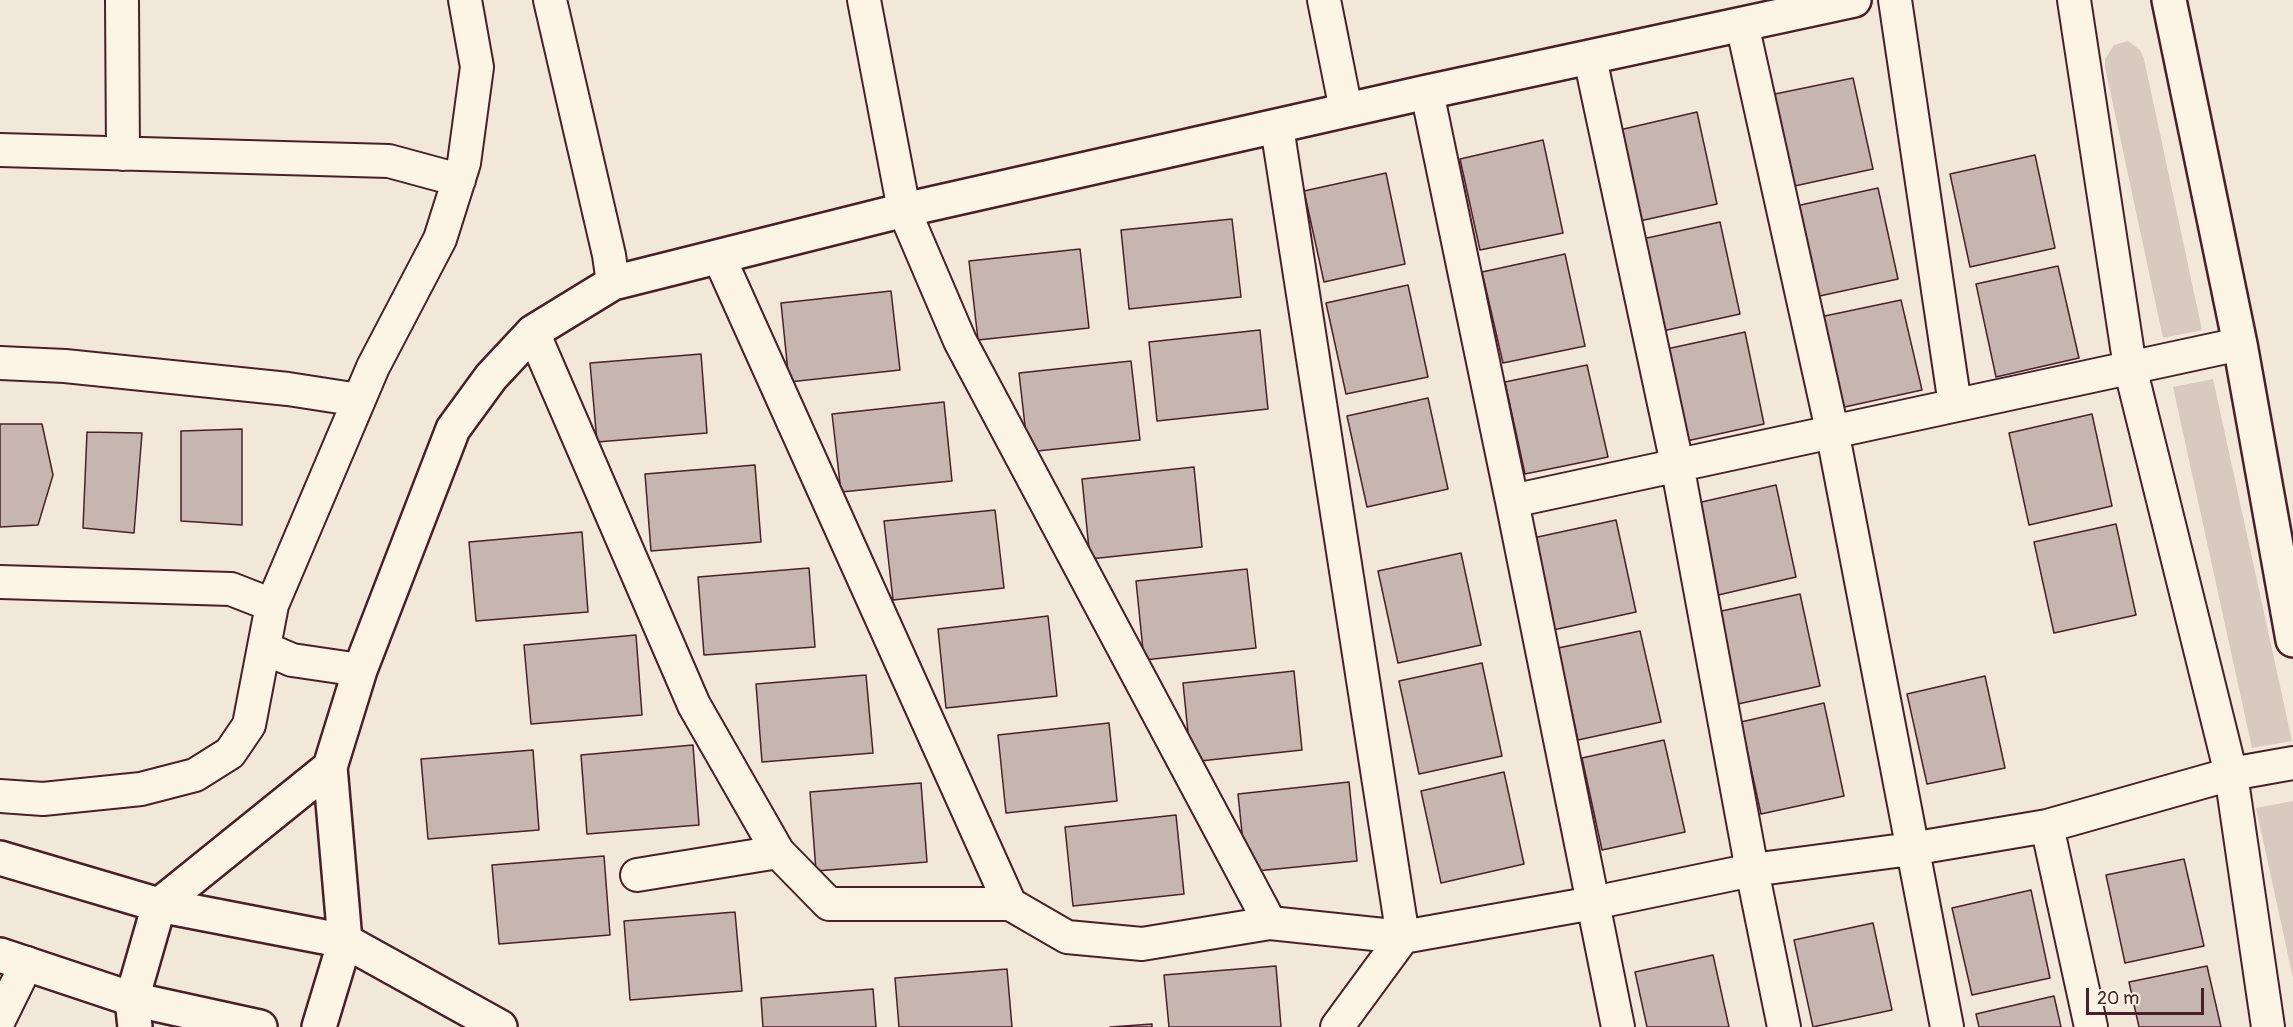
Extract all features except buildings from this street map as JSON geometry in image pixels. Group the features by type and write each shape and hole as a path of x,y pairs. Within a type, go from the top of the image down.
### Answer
{"street":[{"path":"122,0 123,154"},
{"path":"0,796 43,800 141,789 195,775 230,753 249,725 272,604 373,367 440,239 459,180 464,163 477,66 465,0"},
{"path":"549,0 609,255 612,283"},
{"path":"864,0 904,210 960,341 1270,923"},
{"path":"1324,0 1346,110"},
{"path":"319,1027 345,941 330,767 360,670 453,429 491,377 533,332 612,283 904,210 1427,92 1854,0"},
{"path":"1895,0 1955,405"},
{"path":"2074,0 2130,367 2231,774 2268,1027"},
{"path":"2169,0 2240,344 2293,640"},
{"path":"1742,24 1832,430 1947,1027"},
{"path":"1590,58 1677,464 1752,870 1784,1027"},
{"path":"1427,92 1618,1027"},
{"path":"1277,127 1403,937 1337,1027"},
{"path":"0,150 389,161 459,180"},
{"path":"719,257 1010,904"},
{"path":"533,332 694,705 778,852 829,904 1010,904 1067,937 1142,944 1270,923 1403,937 1593,903 1752,870 1911,849 2046,826 2231,774 2293,763"},
{"path":"1512,501 1832,430 2240,344"},
{"path":"0,363 100,369 288,389 359,400"},
{"path":"0,582 231,589 272,604"},
{"path":"264,648 292,660 360,670"},
{"path":"133,1013 159,905 330,767"},
{"path":"2046,826 2091,1027"},
{"path":"637,875 778,852"},
{"path":"0,858 159,905 345,941 500,1027"},
{"path":"0,1018 14,959 133,1013 260,1027"}],"shaded area":[{"path":"2128,41 2140,50 2144,59 2202,330 2163,338 2105,67 2105,59 2114,45"},
{"path":"2213,379 2292,741 2252,748 2173,387"},
{"path":"2293,801 2293,978 2256,808"}]}
